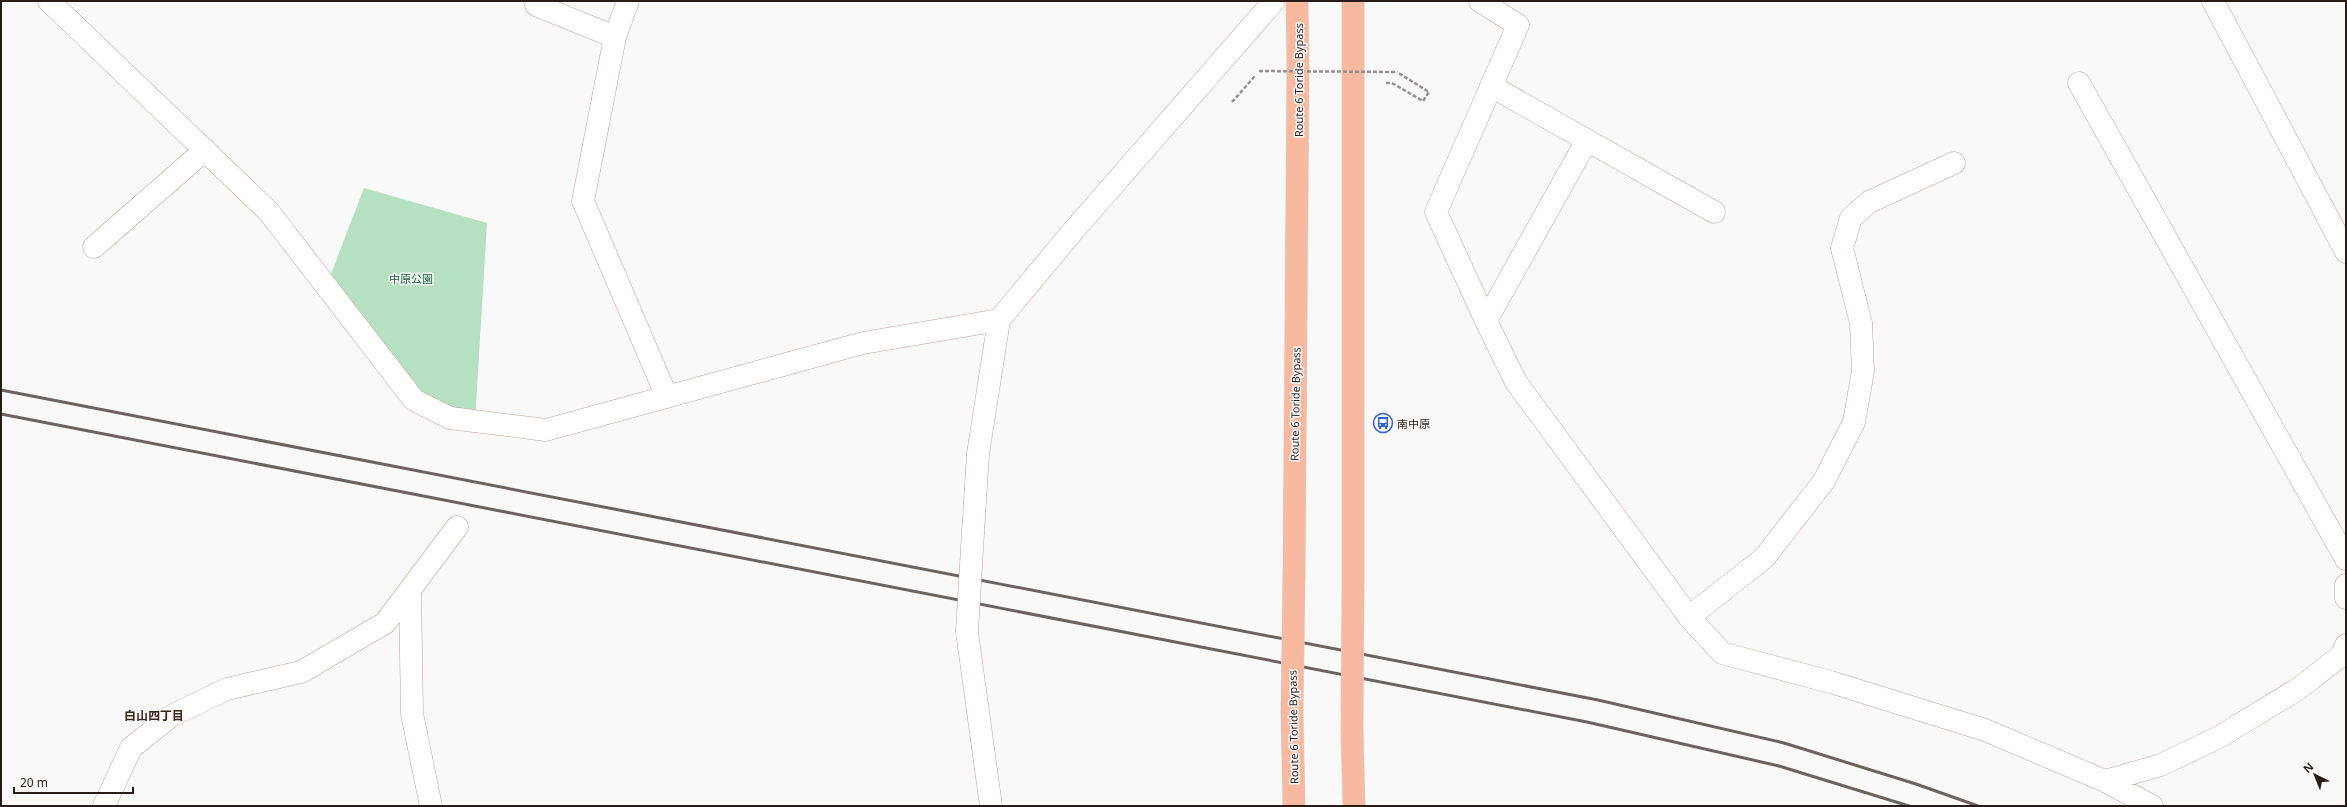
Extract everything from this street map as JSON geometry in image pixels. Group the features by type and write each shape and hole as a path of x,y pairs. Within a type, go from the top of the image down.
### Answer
{"highway":[{"name":"Route 6 Toride Bypass","path":"1294,806 1292,713 1298,68 1297,1"},
{"path":"1352,1 1352,729 1354,806"}],"street":[{"path":"49,1 269,212 414,400 450,418 546,430 863,343 999,320"},
{"path":"537,1 536,5 615,37"},
{"path":"628,1 615,37 583,201 667,397"},
{"path":"990,806 967,632 978,454 999,320 1074,230 1274,1"},
{"path":"1480,1 1518,25 1436,212 1516,382 1689,617 1722,653 1834,683 1985,730 2105,781 2152,806"},
{"path":"2212,1 2346,252"},
{"path":"2079,83 2346,559"},
{"path":"1491,86 1714,212"},
{"path":"1486,321 1588,140"},
{"path":"94,247 205,150"},
{"path":"1689,617 1764,558 1824,481 1854,422 1863,371 1861,323 1842,248 1851,218 1869,202 1954,163"},
{"path":"104,806 131,748 170,716 227,688 301,672 385,623 457,527"},
{"path":"2346,586 2346,598"},
{"path":"410,590 412,714 430,806"},
{"path":"2105,781 2161,765 2218,737 2298,690 2342,655 2346,645"}],"path":[{"path":"1259,71 1397,72 1429,92 1423,102 1392,83"}],"green space":[{"name":"中原公園","path":"364,188 487,223 475,421 414,400 326,287"}],"railway":[{"path":"1,390 1598,700 1784,743 1916,784 1978,806"},
{"path":"1,414 1587,722 1779,766 1909,806"}],"place":[{"name":"南中原","path":"1383,423"}],"district":[{"name":"白山四丁目","path":"154,715"}]}
